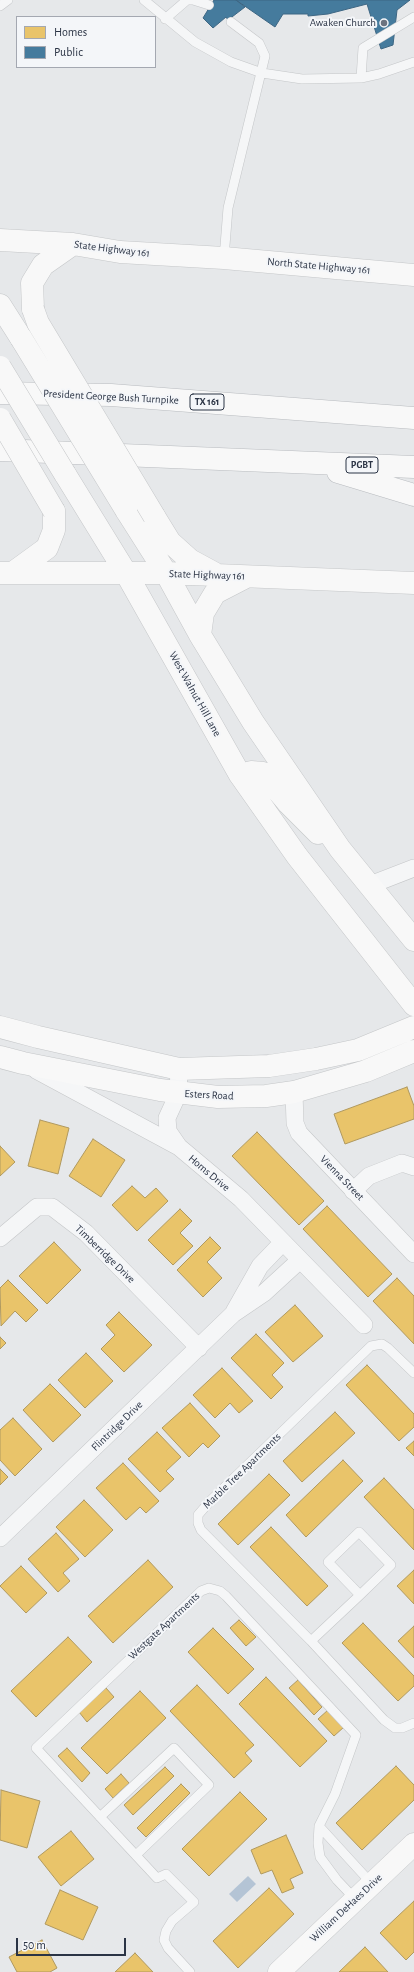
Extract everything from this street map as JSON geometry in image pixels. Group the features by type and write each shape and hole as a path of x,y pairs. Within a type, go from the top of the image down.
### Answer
{"main road":[{"name":"State Highway 161","path":"0,240 73,244 120,252 224,258"},
{"path":"73,244 43,265 32,282 33,309 38,323 170,542 190,560 219,575"},
{"name":"North State Highway 161","path":"224,258 414,275"},
{"path":"1,306 166,573 200,635 253,722 340,849 414,940"},
{"name":"West Walnut Hill Lane","path":"0,367 126,573 240,775 297,856 414,1005"},
{"name":"President George Bush Turnpike","path":"0,392 111,395 414,418"},
{"path":"0,419 54,511 54,530 47,548 7,572"},
{"path":"0,450 310,463 414,495"},
{"name":"PGBT","path":"310,463 414,467"},
{"name":"State Highway 161","path":"7,572 166,573 414,583"},
{"path":"200,635 203,613 216,593 247,576"},
{"path":"240,775 251,772 263,773 288,803 314,830 340,849"},
{"path":"0,1026 46,1039 179,1069 269,1066 316,1059 358,1050 414,1027"},
{"name":"Esters Road","path":"0,1057 178,1094 225,1097 266,1096 294,1092 366,1071 414,1051"},
{"path":"337,1080 371,1075 414,1063"},
{"name":"William DeHaes Drive","path":"279,1972 414,1844"}],"street":[{"path":"370,885 414,868"},
{"name":"Homs Drive","path":"23,1063 179,1147 240,1199 364,1325"},
{"path":"179,1069 178,1094 167,1118 168,1131 179,1147"},
{"name":"Vienna Street","path":"294,1092 295,1123 299,1134 414,1254"},
{"path":"354,1191 369,1176 402,1163 414,1167"},
{"name":"Timberridge Drive","path":"0,1238 37,1207 52,1207 86,1233 199,1348"},
{"name":"Flintridge Drive","path":"233,1314 260,1266 284,1242"},
{"name":"Flintridge Drive","path":"0,1538 233,1314 264,1293 300,1260"}],"lane":[{"path":"0,6 8,0"},
{"path":"144,0 165,19 195,42 232,62 262,73 302,79 361,78 379,74 414,62"},
{"path":"165,19 187,0 209,5"},
{"path":"361,78 363,48 414,17"},
{"path":"224,258 228,208 265,56 259,43 231,22"},
{"name":"Marble Tree Apartments","path":"414,1374 382,1344 371,1346 211,1500 198,1515 198,1523 201,1530 311,1641 390,1725 395,1728 402,1728 414,1723"},
{"path":"311,1641 360,1595 391,1565 359,1532 328,1562 360,1595"},
{"name":"Westgate Apartments","path":"190,1972 168,1948 164,1940 166,1931 172,1921 194,1902 166,1874 157,1878 36,1748 201,1591 209,1588 220,1591 226,1596 356,1735 335,1794 319,1826 318,1842 320,1857 337,1880 355,1899"},
{"path":"100,1817 174,1748 209,1785 136,1855"},
{"path":"319,1826 372,1884"}],"water":[{"path":"248,1876 256,1884 237,1902 229,1894"}],"building: Homes":[{"path":"407,1087 414,1106 414,1119 345,1144 334,1114"},
{"path":"40,1120 69,1128 58,1174 28,1166"},
{"path":"257,1132 324,1201 299,1225 232,1156"},
{"path":"93,1139 125,1160 101,1197 69,1176"},
{"path":"0,1146 15,1162 0,1176"},
{"path":"132,1186 145,1198 156,1188 168,1201 137,1231 112,1205"},
{"path":"327,1206 392,1274 368,1297 303,1229"},
{"path":"180,1209 192,1221 180,1233 193,1246 173,1265 148,1240"},
{"path":"210,1237 221,1248 207,1262 222,1278 203,1297 177,1270"},
{"path":"54,1242 81,1270 47,1304 19,1276"},
{"path":"397,1278 414,1296 414,1344 373,1301"},
{"path":"8,1280 38,1310 26,1322 15,1311 1,1326 0,1288"},
{"path":"295,1305 323,1336 293,1362 265,1332"},
{"path":"119,1312 152,1345 124,1372 101,1349 115,1335 106,1325"},
{"path":"256,1334 284,1363 272,1375 283,1387 271,1399 231,1358"},
{"path":"0,1337 6,1343 0,1349"},
{"path":"86,1353 113,1381 85,1408 58,1380"},
{"path":"367,1365 414,1414 414,1427 399,1441 346,1385"},
{"path":"222,1368 253,1401 239,1413 230,1403 215,1418 193,1395"},
{"path":"50,1384 81,1415 53,1442 23,1410"},
{"path":"190,1403 220,1436 208,1448 203,1443 189,1457 162,1428"},
{"path":"335,1412 355,1433 302,1482 283,1461"},
{"path":"13,1418 42,1449 15,1476 0,1460 0,1430"},
{"path":"157,1432 181,1457 166,1471 174,1479 160,1492 128,1459"},
{"path":"414,1441 414,1456 406,1448"},
{"path":"343,1460 363,1481 306,1537 286,1515"},
{"path":"123,1463 159,1501 146,1513 140,1507 126,1520 96,1488"},
{"path":"0,1469 8,1477 0,1485"},
{"path":"269,1474 290,1495 238,1545 218,1524"},
{"path":"384,1478 414,1510 414,1550 364,1497"},
{"path":"84,1500 113,1530 85,1557 56,1527"},
{"path":"271,1527 328,1586 307,1606 250,1547"},
{"path":"56,1533 79,1559 63,1573 70,1581 58,1592 28,1559"},
{"path":"148,1560 173,1587 113,1643 88,1616"},
{"path":"21,1566 47,1593 26,1613 0,1586"},
{"path":"414,1570 414,1604 397,1586"},
{"path":"239,1620 256,1637 246,1646 230,1628"},
{"path":"363,1623 414,1676 414,1686 398,1701 342,1643"},
{"path":"414,1626 414,1658 398,1641"},
{"path":"213,1628 254,1669 228,1694 188,1652"},
{"path":"68,1637 92,1662 36,1717 11,1691"},
{"path":"266,1677 327,1741 300,1767 239,1704"},
{"path":"298,1680 322,1707 314,1715 289,1688"},
{"path":"197,1685 254,1745 245,1753 252,1761 234,1778 170,1711"},
{"path":"106,1688 114,1697 87,1722 79,1712"},
{"path":"140,1691 166,1718 107,1774 81,1748"},
{"path":"328,1710 344,1727 334,1736 318,1719"},
{"path":"67,1748 90,1773 82,1782 58,1756"},
{"path":"396,1766 414,1785 414,1800 362,1850 336,1823"},
{"path":"165,1767 174,1776 133,1815 124,1805"},
{"path":"121,1774 129,1783 113,1798 105,1789"},
{"path":"181,1784 190,1793 146,1837 137,1828"},
{"path":"1,1790 40,1801 27,1848 0,1840"},
{"path":"240,1792 267,1819 209,1876 182,1849"},
{"path":"71,1831 94,1859 61,1886 38,1857"},
{"path":"286,1835 303,1873 290,1879 294,1888 282,1893 272,1870 261,1874 251,1850"},
{"path":"269,1888 294,1914 238,1968 213,1941"},
{"path":"60,1890 98,1907 83,1940 45,1924"},
{"path":"414,1901 414,1952 406,1960 380,1933"},
{"path":"42,1940 57,1968 50,1972 17,1972 9,1957"},
{"path":"365,1947 388,1972 339,1972"},
{"path":"135,1953 153,1972 115,1972"}],"building: Public":[{"path":"214,0 236,0 245,7 228,20 226,17 213,28 203,18"},
{"name":"Awaken Church","path":"236,0 410,0 397,10 393,45 381,49 367,4 328,14 308,16 308,14 283,14 275,27"}],"place":[{"name":"Awaken Church","path":"384,23"}]}
